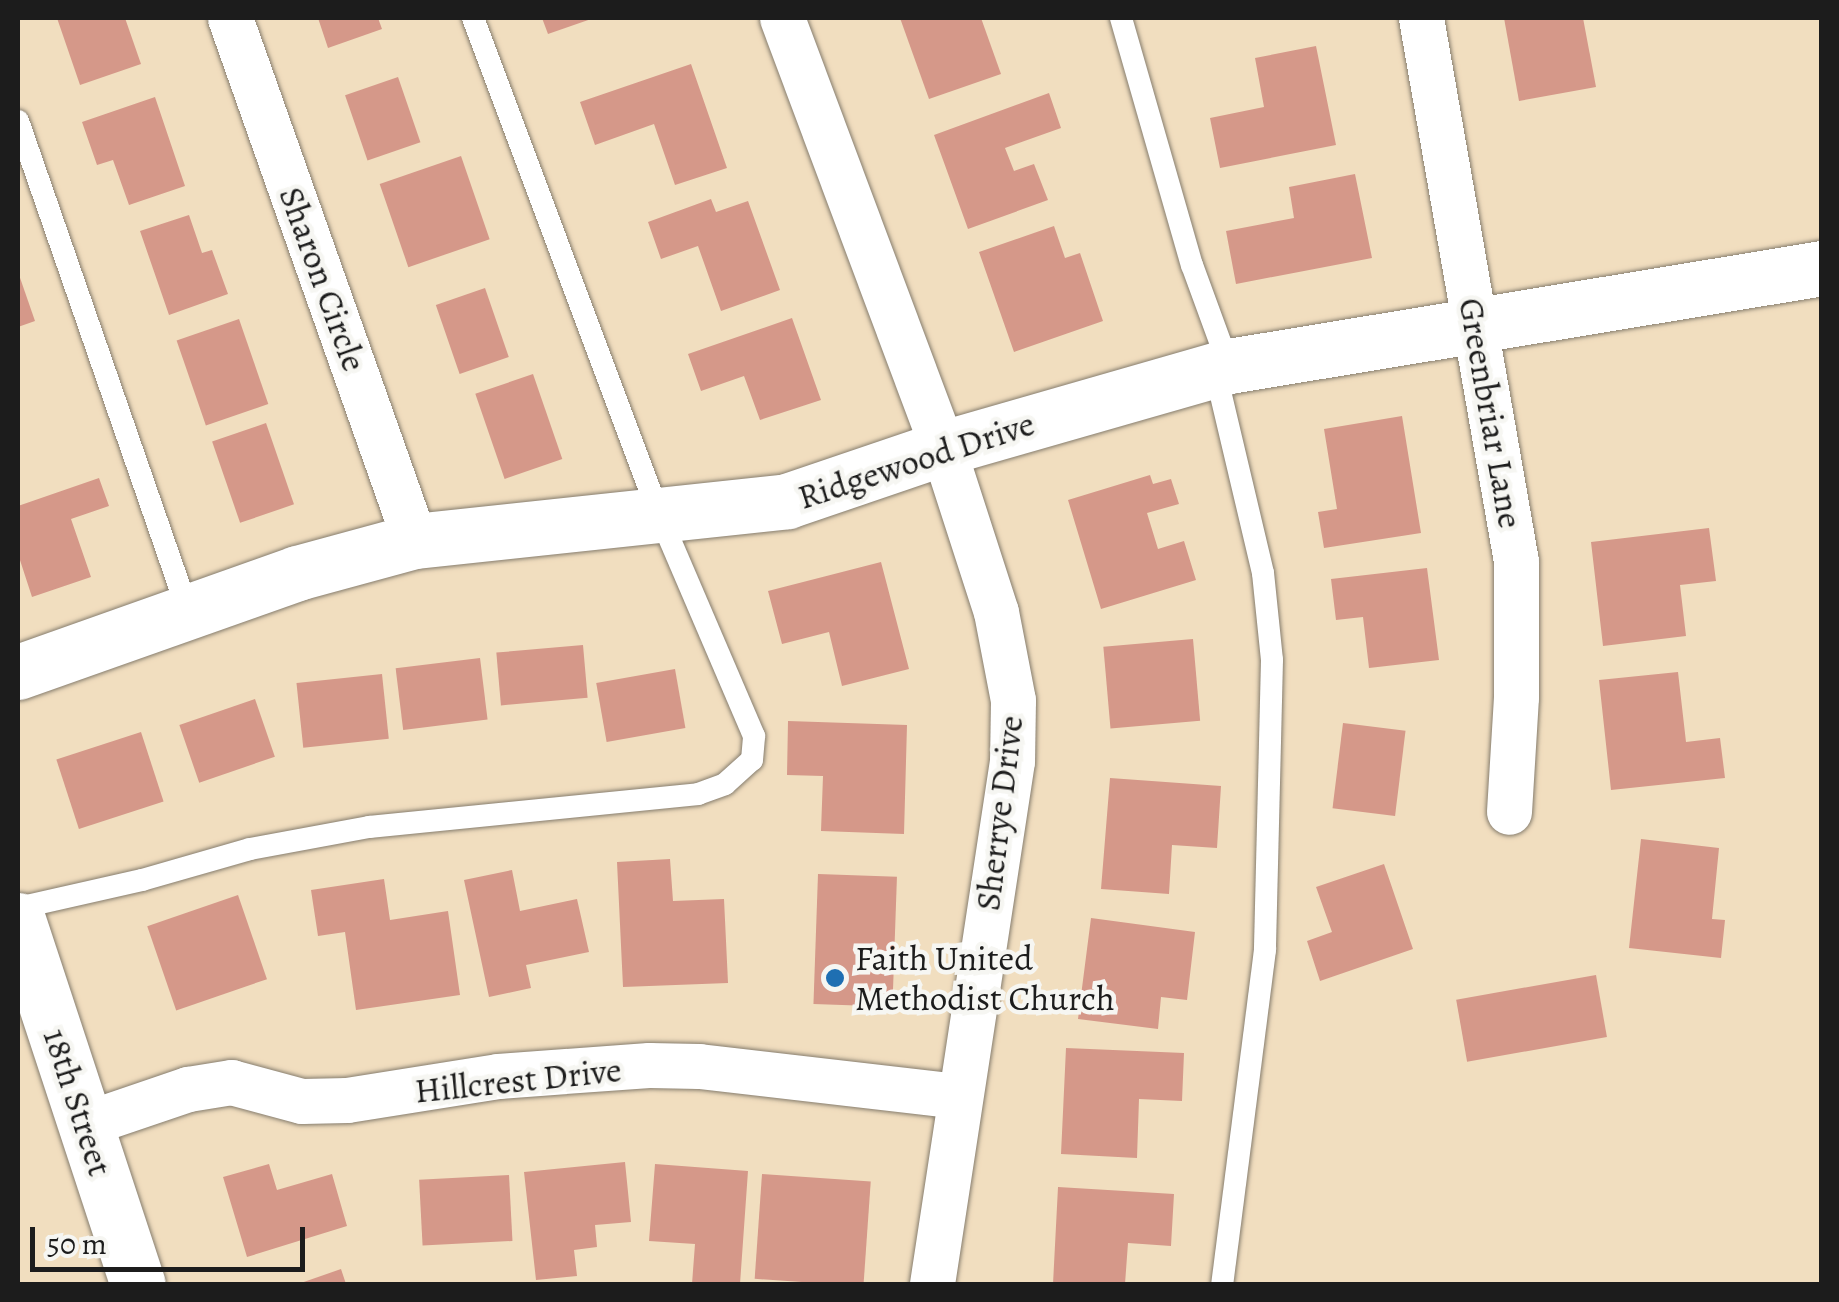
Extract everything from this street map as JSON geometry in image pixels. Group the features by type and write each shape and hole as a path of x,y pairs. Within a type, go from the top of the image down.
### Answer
{"street":[{"name":"Sharon Circle","path":"230,18 416,541"},
{"name":"Sherrye Drive","path":"782,18 943,448 996,612 1013,700 1012,761 932,1284"},
{"name":"Greenbriar Lane","path":"1420,18 1477,323 1516,561 1516,696 1509,812"},
{"name":"Ridgewood Drive","path":"18,672 297,573 416,541 788,501 943,448 1222,368 1809,270"},
{"name":"18th Street","path":"18,920 138,1284"},
{"name":"Hillcrest Drive","path":"85,1124 188,1089 231,1082 302,1100 347,1100 498,1076 649,1065 699,1066 958,1096"}],"lane":[{"path":"18,908 142,880 250,849 369,827 698,794 726,784 752,760 754,736 660,517 473,18"},
{"path":"1121,18 1222,368 1263,573 1272,660 1265,950 1222,1284"},
{"path":"18,120 188,611"}],"building":[{"path":"57,18 125,18 141,64 80,85"},
{"path":"318,18 378,18 382,29 328,48"},
{"path":"542,18 594,18 548,34"},
{"path":"900,18 981,18 1001,74 929,99"},
{"path":"1504,18 1583,18 1596,87 1519,101"},
{"path":"1316,46 1336,145 1220,168 1210,118 1264,107 1255,58"},
{"path":"691,64 727,168 675,185 654,124 595,145 580,102"},
{"path":"398,77 420,142 368,160 345,95"},
{"path":"1049,93 1061,128 1005,148 1014,171 1034,164 1048,200 968,229 934,135"},
{"path":"155,97 185,186 129,205 113,160 97,165 82,122"},
{"path":"461,156 490,239 408,267 380,184"},
{"path":"1355,174 1372,258 1236,284 1226,231 1294,218 1289,187"},
{"path":"711,199 716,212 748,201 780,290 721,311 698,246 661,259 648,222"},
{"path":"189,215 202,253 212,250 228,294 169,315 140,231"},
{"path":"1054,226 1065,258 1080,253 1103,321 1014,352 979,252"},
{"path":"18,272 35,321 18,327"},
{"path":"485,288 509,357 460,374 436,305"},
{"path":"792,318 821,400 760,420 744,376 701,391 688,354"},
{"path":"239,319 268,404 206,426 177,340"},
{"path":"533,374 562,459 505,479 475,394"},
{"path":"1402,416 1421,533 1324,548 1318,512 1337,509 1324,429"},
{"path":"266,423 294,504 240,523 212,442"},
{"path":"1150,475 1153,484 1171,479 1179,504 1147,513 1158,549 1184,541 1196,580 1101,609 1068,500"},
{"path":"99,478 109,506 71,519 91,577 32,597 18,554 18,506"},
{"path":"1709,528 1716,581 1680,585 1686,636 1603,646 1591,542"},
{"path":"881,562 909,669 842,686 829,632 782,644 768,591"},
{"path":"1427,568 1439,660 1369,668 1363,617 1336,620 1331,579"},
{"path":"1193,639 1200,721 1110,729 1103,647"},
{"path":"583,645 588,698 501,705 496,653"},
{"path":"480,658 488,720 403,730 396,668"},
{"path":"675,669 685,728 607,742 596,683"},
{"path":"1678,672 1686,742 1720,738 1725,778 1611,790 1599,680"},
{"path":"382,674 389,739 303,748 296,683"},
{"path":"255,699 275,757 199,783 179,725"},
{"path":"788,721 907,725 904,834 821,831 823,776 787,775"},
{"path":"1343,723 1406,731 1395,816 1333,808"},
{"path":"141,732 164,801 79,829 56,760"},
{"path":"1110,778 1221,786 1217,848 1172,845 1169,894 1101,889"},
{"path":"1641,839 1719,848 1712,919 1725,920 1721,958 1629,948"},
{"path":"670,859 673,901 724,899 728,983 623,987 617,862"},
{"path":"1384,864 1413,949 1320,981 1307,941 1332,932 1316,887"},
{"path":"512,870 520,911 577,899 589,952 526,965 531,988 489,997 464,880"},
{"path":"818,874 897,877 892,1007 813,1004"},
{"path":"384,879 390,920 448,911 460,995 356,1010 345,932 318,936 311,890"},
{"path":"238,895 267,979 176,1010 147,926"},
{"path":"1091,918 1195,932 1187,1000 1161,997 1158,1029 1078,1019"},
{"path":"1596,975 1607,1037 1467,1062 1456,1000"},
{"path":"1066,1048 1184,1053 1182,1101 1139,1099 1137,1158 1061,1154"},
{"path":"625,1162 631,1222 595,1225 597,1247 574,1250 577,1276 536,1280 524,1172"},
{"path":"269,1164 277,1190 332,1174 347,1226 247,1257 223,1177"},
{"path":"655,1164 748,1171 740,1284 692,1284 695,1244 649,1241"},
{"path":"762,1174 871,1182 864,1284 755,1279"},
{"path":"509,1175 512,1241 423,1246 419,1180"},
{"path":"1058,1187 1174,1194 1171,1246 1128,1243 1125,1284 1053,1284"},
{"path":"341,1269 346,1284 298,1284"}],"place":[{"name":"Faith United Methodist Church","path":"835,978"}]}
